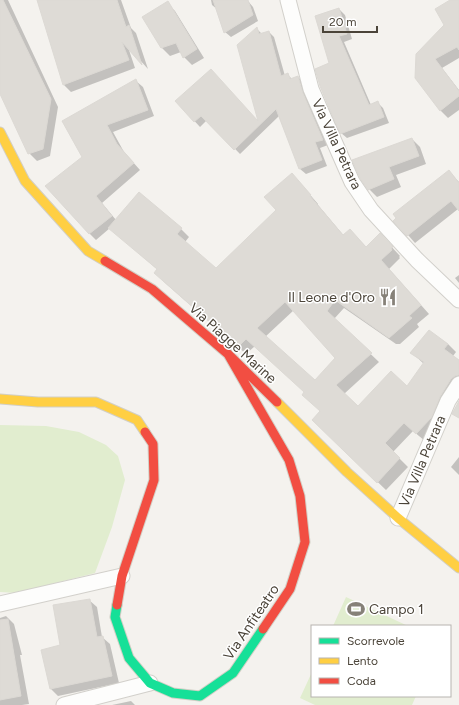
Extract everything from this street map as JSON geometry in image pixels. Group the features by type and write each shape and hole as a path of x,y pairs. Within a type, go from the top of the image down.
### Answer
{"street":[{"name":"Via Villa Petrara","path":"288,0 311,89 352,182 371,210 412,254 459,300"},
{"name":"Via Piagge Marine","path":"0,132 25,181 88,251 152,289 228,354 347,472 398,518 459,568"},
{"name":"Via Anfiteatro","path":"0,399 38,402 96,402 137,420 153,444 154,480 122,576 115,617 129,658 150,683 173,693 199,701 233,673 290,589 306,542 300,496 289,460 228,354"},
{"name":"Via Villa Petrara","path":"398,518 448,402 459,384"},
{"path":"0,604 122,576"},
{"path":"64,705 150,683"}],"green space":[{"path":"0,425 46,426 79,432 106,445 118,456 125,480 112,527 95,573 16,593 0,592"},
{"name":"Campo 1","path":"346,597 406,625 333,625"},
{"path":"311,674 311,697 416,697 412,705 315,705 300,698"}],"building":[{"path":"0,0 3,0 51,99 43,149 28,154 0,94"},
{"path":"37,0 117,0 126,27 129,25 142,65 122,42 129,60 63,85"},
{"path":"213,0 248,0 253,15 224,33"},
{"path":"450,0 459,0 459,50 457,47 435,59 459,91 459,96 440,111 415,78 416,54 444,25 435,9"},
{"path":"168,1 197,49 183,58 176,43 161,48 142,17"},
{"path":"339,8 347,34 339,36 369,105 378,101 384,117 340,134 320,86 315,69 329,63 315,16"},
{"path":"257,27 259,34 269,31 281,76 288,73 290,79 298,76 303,93 323,140 315,142 322,160 299,169 276,109 234,150 201,116 194,122 175,101 211,69 258,121 237,45"},
{"path":"136,79 148,110 107,125 117,144 134,163 96,196 112,216 89,234 45,186 82,157 62,121"},
{"path":"412,138 419,156 389,167 394,179 368,190 360,178 352,160"},
{"path":"449,170 459,183 459,211 451,201 407,236 393,221 396,218 393,214"},
{"path":"292,173 343,235 350,229 366,247 380,233 393,247 391,248 392,250 381,260 421,305 409,316 412,318 389,338 335,300 327,311 372,353 336,385 358,406 391,371 407,386 424,362 410,353 429,330 448,344 444,349 459,360 459,375 451,379 440,397 432,417 416,434 404,423 385,443 400,458 377,483 312,420 320,411 302,395 304,392 246,339 238,347 154,273 157,269 108,228 139,192 182,228 177,234 216,268 276,210 264,197","holes":["285,302 335,358 315,380 257,328"]},
{"path":"459,401 459,418 452,414"},
{"path":"90,599 97,637 103,636 112,676 50,689 41,650 60,645 53,605"},
{"path":"8,619 21,696 0,700 0,620"}],"traffic: fast":[{"path":"117,605 115,617 129,658 150,683 173,693 200,696 233,673 263,629"}],"traffic: slow":[{"path":"0,132 25,181 88,251 105,261"},
{"path":"0,399 38,402 96,402 137,420 145,432"},
{"path":"277,402 347,472 398,518 459,568"}],"traffic: jam":[{"path":"105,261 152,289 228,354 277,402"},
{"path":"228,354 289,460 300,496 305,542 290,589 263,629"},
{"path":"117,605 122,576 154,480 153,444 145,432"}],"place":[{"name":"Il Leone d'Oro","path":"388,297"},
{"name":"Campo 1","path":"356,609"}]}
